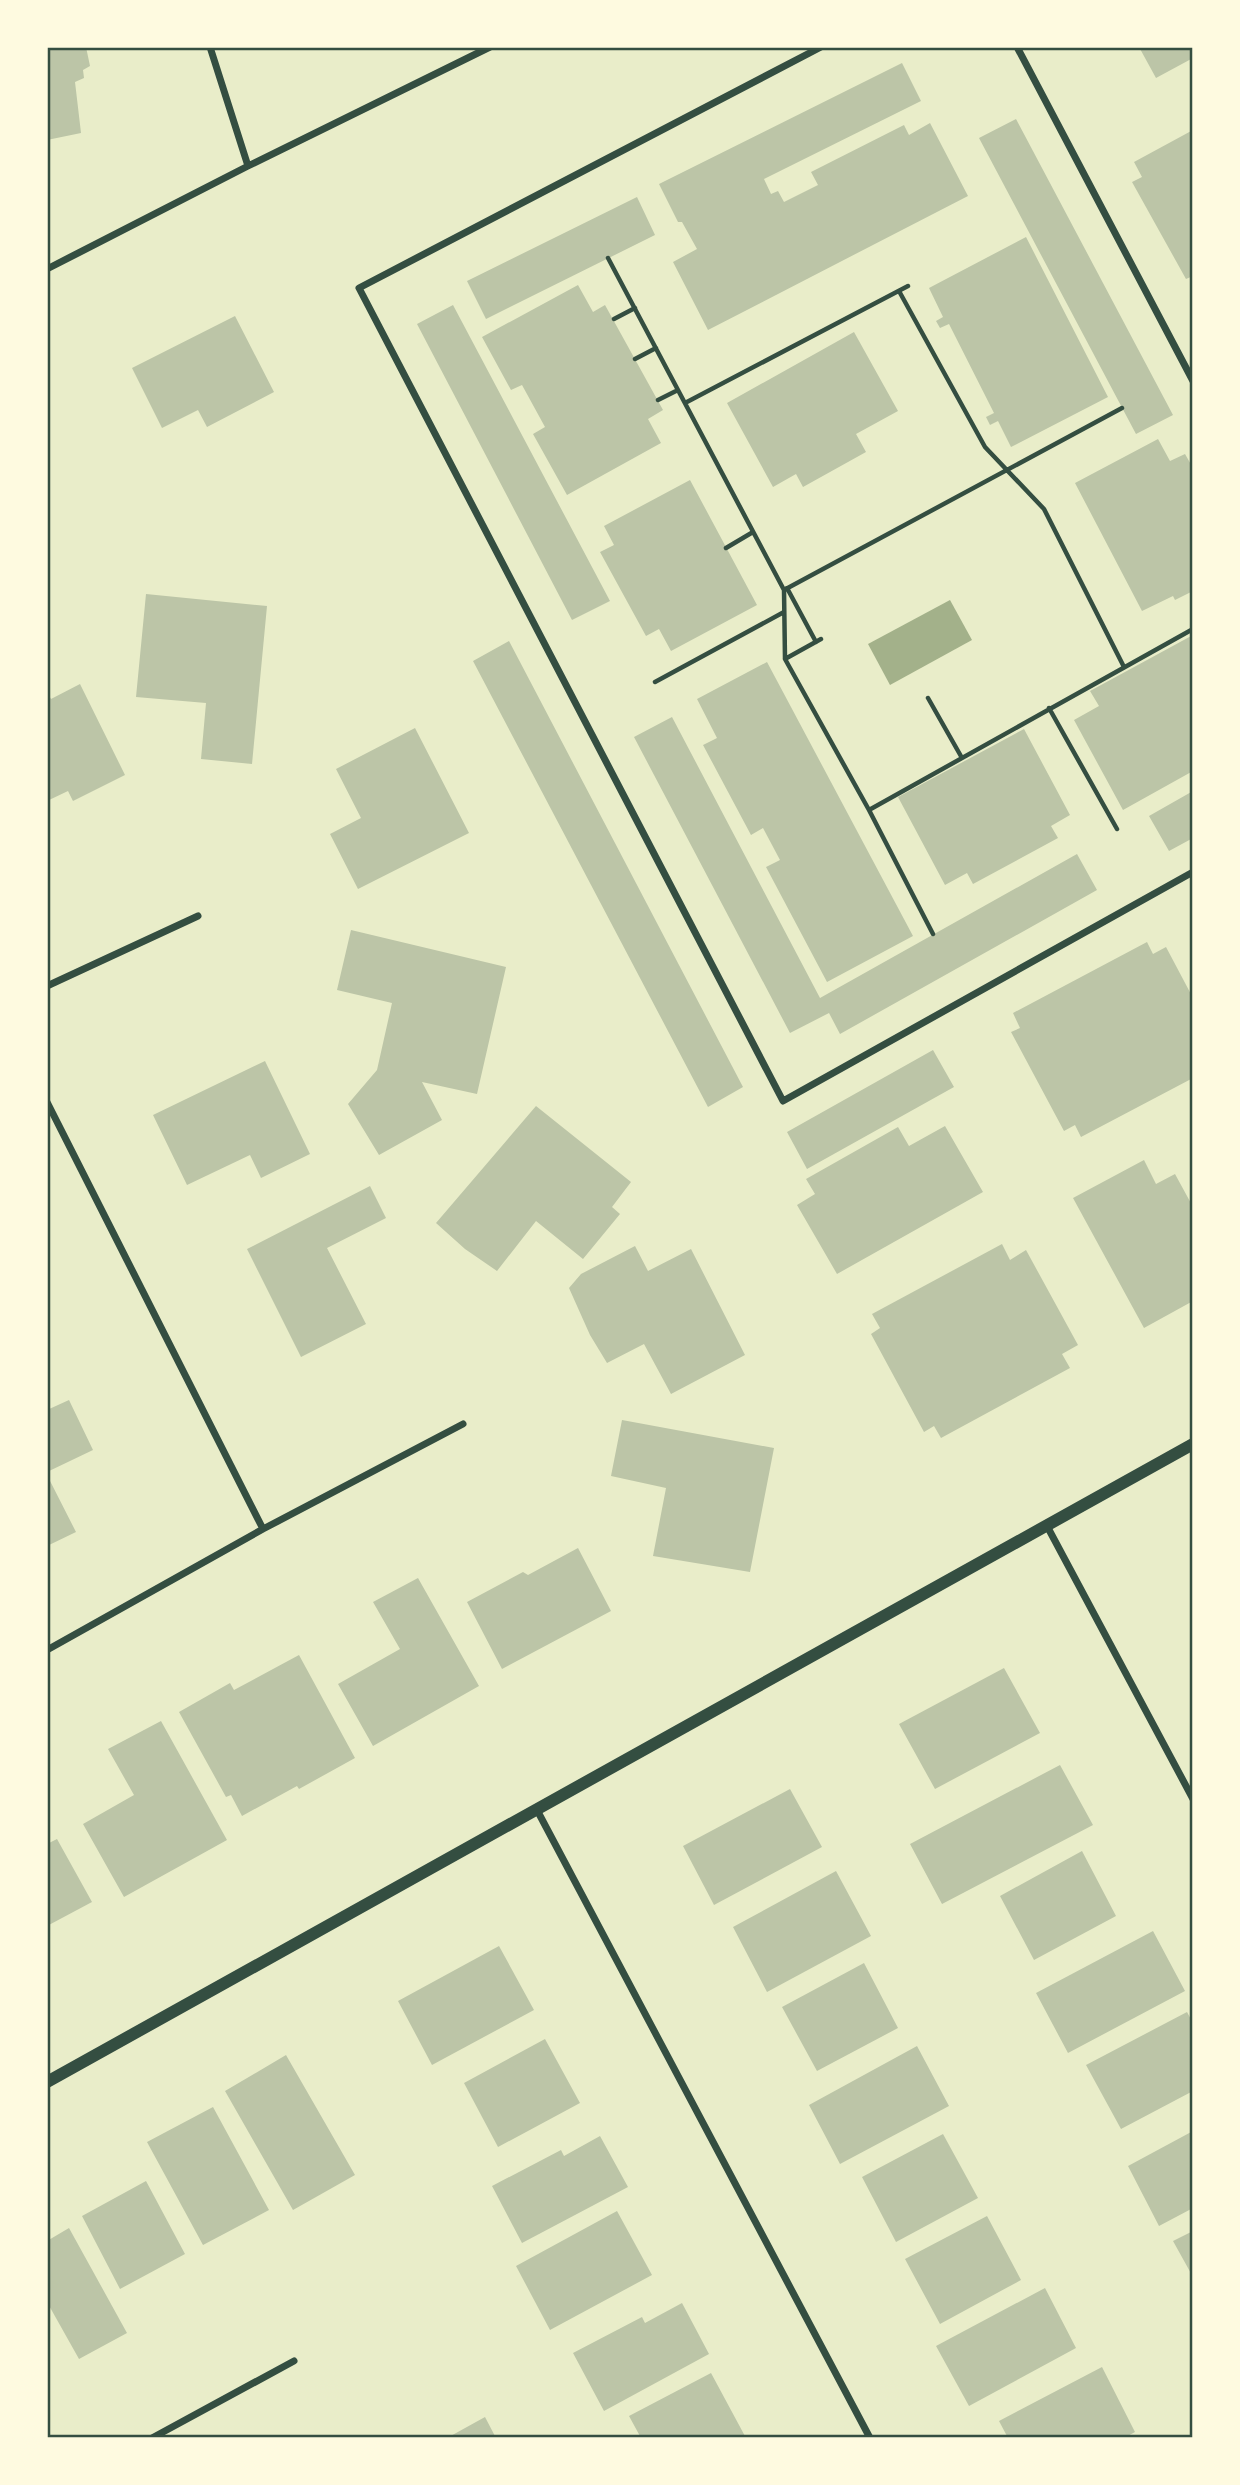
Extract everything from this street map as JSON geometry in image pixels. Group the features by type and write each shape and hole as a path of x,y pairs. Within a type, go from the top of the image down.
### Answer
{"street":[{"path":"210,47 248,166"},
{"path":"47,269 490,47"},
{"path":"821,47 359,288 783,1101 1193,872"},
{"path":"1017,47 1193,381"},
{"path":"47,986 198,916"},
{"path":"47,1102 263,1529"},
{"path":"47,1650 263,1529 463,1424"},
{"path":"47,2082 1193,1444"},
{"path":"1047,1525 1193,1799"},
{"path":"537,1810 870,2438"},
{"path":"152,2438 294,2361"}],"path":[{"path":"608,258 753,532 785,589 819,640 785,659"},
{"path":"685,403 908,286"},
{"path":"899,291 985,447 1044,509 1124,667"},
{"path":"614,319 635,307"},
{"path":"635,359 656,348"},
{"path":"658,400 678,390"},
{"path":"785,589 1122,408"},
{"path":"726,548 753,532"},
{"path":"785,589 785,659 869,810 933,934"},
{"path":"655,682 784,612"},
{"path":"869,810 1193,629"},
{"path":"928,698 962,758"},
{"path":"1049,708 1116,829"}],"shaded area":[{"path":"950,600 972,640 890,685 868,644"}],"building":[{"path":"47,47 86,47 90,66 83,70 84,78 75,82 81,133 47,140"},
{"path":"1139,47 1193,47 1193,58 1156,78"},
{"path":"902,63 921,101 764,179 771,194 778,191 784,202 818,185 811,172 904,125 909,135 930,123 968,196 708,330 673,262 697,249 682,222 678,222 659,184"},
{"path":"1016,119 1173,415 1136,434 979,138"},
{"path":"1193,130 1193,276 1186,279 1132,182 1142,177 1134,162"},
{"path":"637,197 655,235 486,319 467,281"},
{"path":"1026,237 1108,397 1011,447 998,421 990,425 986,417 994,413 949,324 940,328 936,321 943,317 929,288"},
{"path":"578,285 593,312 605,305 663,410 648,419 661,443 567,495 533,434 545,427 522,385 511,390 482,337"},
{"path":"453,305 610,601 572,620 417,324"},
{"path":"235,316 274,392 207,427 198,410 162,428 132,368"},
{"path":"854,332 898,411 856,434 866,452 803,487 796,474 773,487 727,403"},
{"path":"1158,439 1170,461 1185,454 1193,468 1193,591 1175,600 1173,596 1142,611 1075,483"},
{"path":"690,480 757,605 671,651 659,629 646,636 600,552 614,545 604,526"},
{"path":"146,594 267,606 252,764 201,759 206,703 136,697"},
{"path":"1193,635 1193,771 1123,810 1074,720 1099,706 1090,691"},
{"path":"509,641 743,1087 708,1107 473,661"},
{"path":"767,662 913,936 827,982 766,867 780,860 763,828 751,835 703,745 717,738 697,699"},
{"path":"80,684 125,775 73,801 68,791 47,801 47,692 51,699"},
{"path":"672,717 820,998 1077,854 1097,890 840,1034 829,1013 790,1033 634,737"},
{"path":"415,728 469,833 358,889 330,834 361,818 336,769"},
{"path":"1024,729 1070,815 1051,826 1058,838 973,884 967,873 945,885 898,797"},
{"path":"1193,791 1193,838 1169,851 1149,816"},
{"path":"351,930 506,967 477,1094 422,1082 442,1120 379,1155 348,1104 377,1070 392,1003 337,990"},
{"path":"1147,942 1153,954 1166,947 1193,998 1193,1078 1081,1137 1075,1125 1064,1131 1011,1032 1020,1028 1013,1013"},
{"path":"933,1050 954,1087 807,1169 787,1132"},
{"path":"265,1061 310,1154 261,1178 250,1155 187,1185 153,1115"},
{"path":"536,1106 631,1182 612,1207 620,1214 583,1259 536,1221 497,1271 465,1249 436,1223"},
{"path":"945,1126 983,1192 837,1274 797,1205 815,1194 806,1179 898,1127 909,1146"},
{"path":"1144,1160 1156,1184 1175,1174 1193,1207 1193,1301 1144,1328 1073,1198"},
{"path":"370,1186 386,1218 327,1248 366,1324 301,1357 247,1249"},
{"path":"1002,1244 1010,1260 1026,1250 1078,1345 1062,1354 1070,1368 941,1438 934,1426 924,1432 871,1334 880,1328 872,1314"},
{"path":"635,1246 648,1271 691,1249 745,1355 671,1394 644,1344 607,1363 590,1335 569,1288 581,1274"},
{"path":"69,1400 93,1450 47,1472 47,1410"},
{"path":"622,1420 774,1448 750,1572 653,1556 666,1488 611,1476"},
{"path":"47,1475 76,1532 47,1546"},
{"path":"578,1548 611,1611 502,1669 467,1602 523,1572 528,1575"},
{"path":"418,1578 479,1686 373,1746 338,1684 400,1649 373,1602"},
{"path":"299,1655 355,1758 242,1816 231,1795 226,1797 179,1712 230,1683 234,1690"},
{"path":"1004,1668 1040,1733 935,1789 899,1724"},
{"path":"161,1721 227,1840 124,1897 83,1824 134,1795 108,1749"},
{"path":"1060,1765 1093,1825 942,1904 910,1844"},
{"path":"790,1789 822,1847 714,1905 683,1846"},
{"path":"57,1839 92,1902 47,1926 47,1844"},
{"path":"1082,1851 1116,1916 1034,1960 1000,1896"},
{"path":"836,1871 871,1936 767,1992 733,1927"},
{"path":"1153,1931 1185,1991 1068,2053 1036,1993"},
{"path":"499,1946 534,2010 432,2065 398,2001"},
{"path":"864,1963 898,2028 817,2071 782,2007"},
{"path":"1187,2012 1193,2023 1193,2091 1121,2129 1086,2065"},
{"path":"545,2039 580,2103 498,2147 464,2083"},
{"path":"917,2046 949,2106 840,2164 809,2105"},
{"path":"286,2055 355,2175 293,2210 225,2091"},
{"path":"213,2107 269,2210 203,2245 147,2142"},
{"path":"1193,2131 1193,2208 1159,2226 1128,2166"},
{"path":"943,2134 978,2198 896,2242 862,2177"},
{"path":"600,2136 628,2187 522,2243 492,2186 561,2150 564,2156"},
{"path":"146,2181 185,2254 120,2289 82,2216"},
{"path":"617,2211 652,2275 550,2330 516,2266"},
{"path":"987,2216 1021,2280 940,2324 905,2259"},
{"path":"69,2228 127,2333 79,2359 47,2302 47,2241"},
{"path":"1193,2231 1193,2277 1173,2241"},
{"path":"1045,2288 1076,2348 969,2406 936,2346"},
{"path":"682,2303 709,2354 604,2411 573,2353 642,2317 645,2323"},
{"path":"1102,2367 1135,2432 1124,2438 1008,2438 999,2421"},
{"path":"711,2373 746,2438 641,2438 629,2416"},
{"path":"485,2417 496,2438 447,2438"}]}
